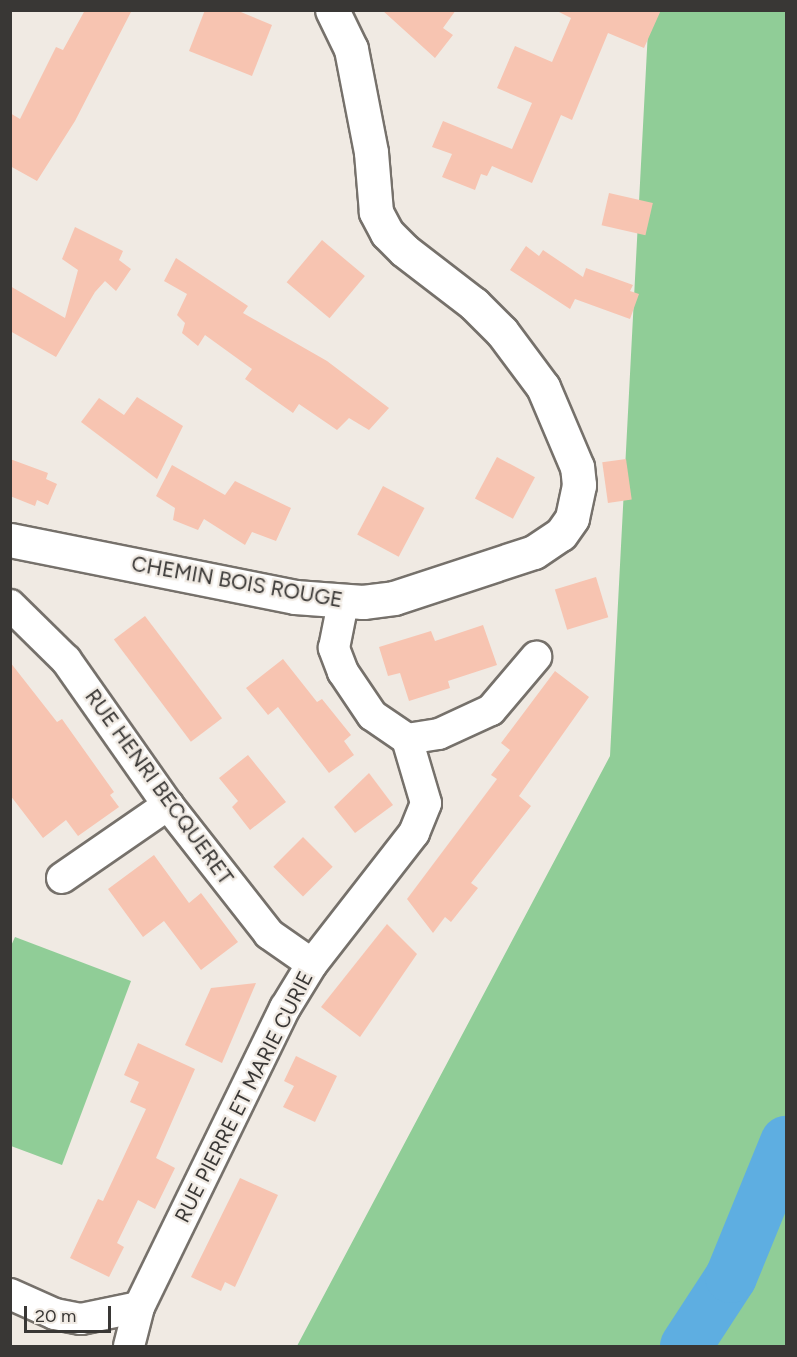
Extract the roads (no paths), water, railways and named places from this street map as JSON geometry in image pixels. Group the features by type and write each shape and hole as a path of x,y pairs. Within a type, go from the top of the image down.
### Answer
{"street":[{"name":"CHEMIN BOIS ROUGE","path":"10,540 343,603 394,598 534,552 561,534 572,518 579,485 565,431 543,387 502,332 474,304 404,250 381,223 376,212 371,152 351,49 332,10"},
{"path":"343,603 334,648 343,672 372,715 407,739 440,734 491,710 536,657"},
{"name":"RUE HENRI BECQUERET","path":"10,605 66,660 168,805 269,934 312,964"},
{"name":"RUE PIERRE ET MARIE CURIE","path":"129,1347 139,1307 285,1008 312,964 414,834 426,803 407,739"},
{"path":"62,878 168,805"},
{"path":"10,1294 55,1314 81,1318 139,1307"}],"waterway":[{"path":"686,1346 731,1277 786,1142"}]}
